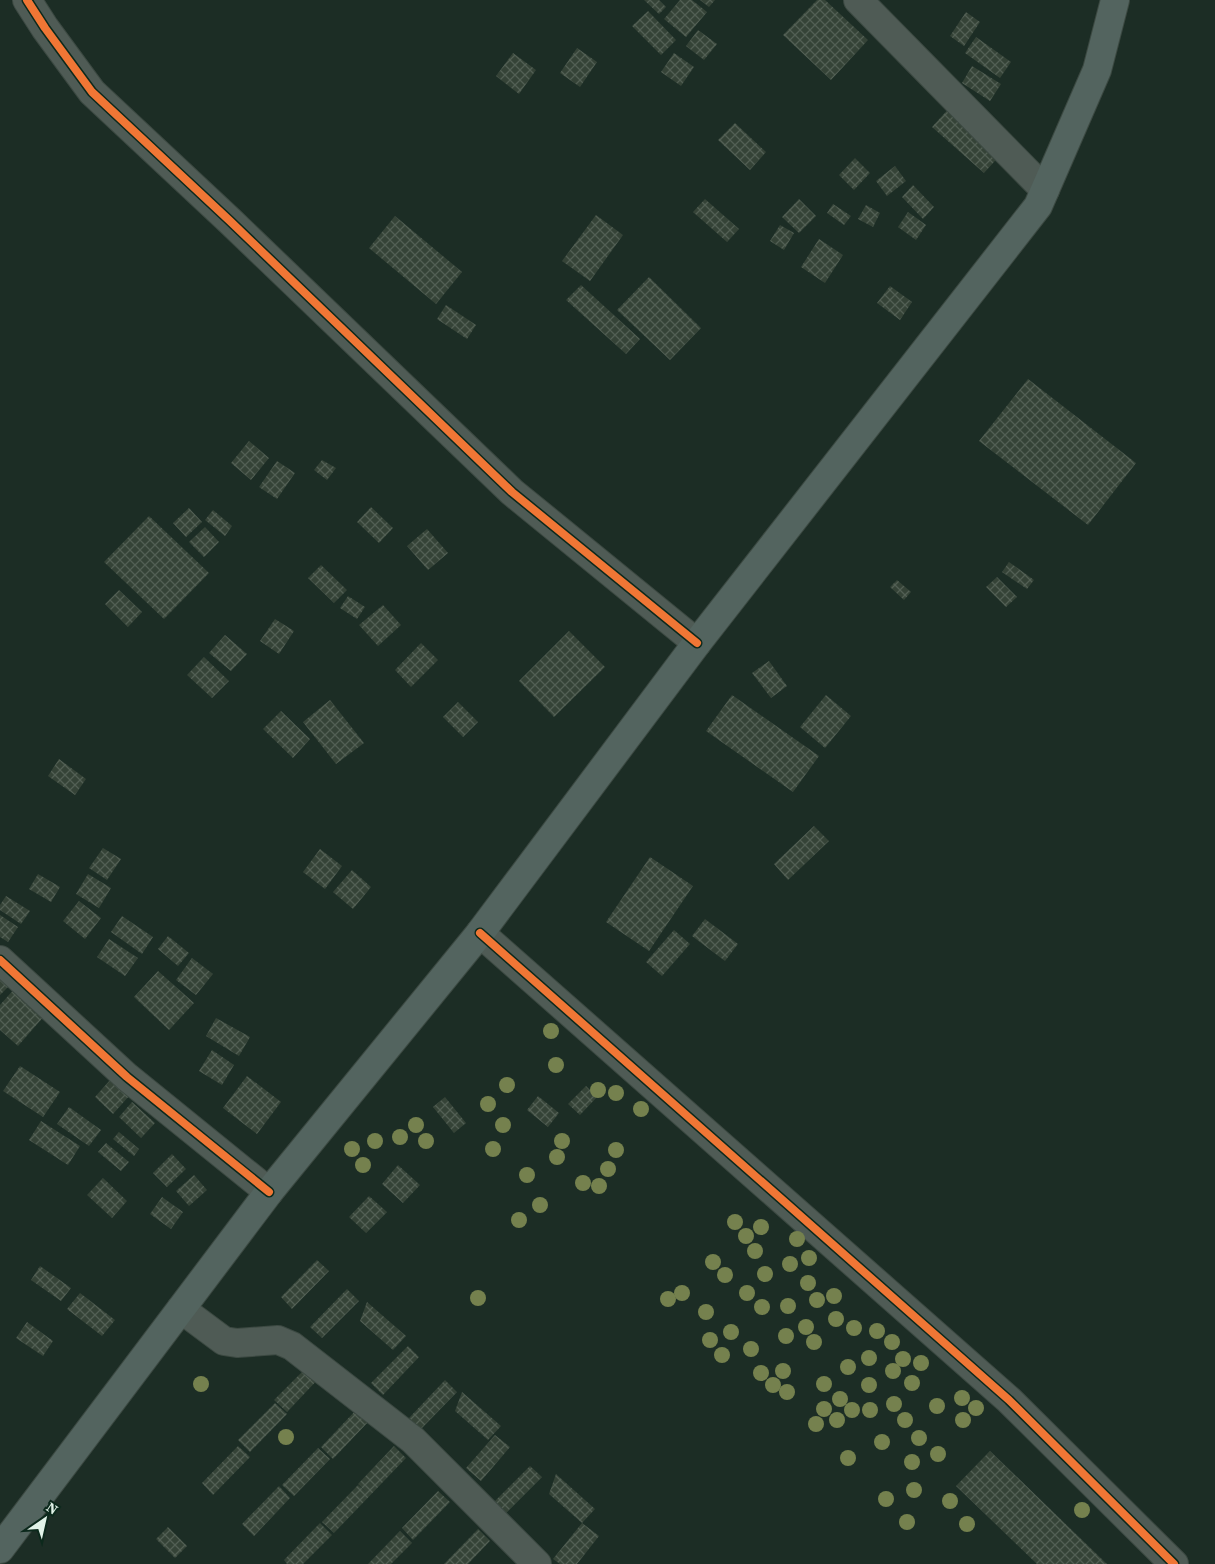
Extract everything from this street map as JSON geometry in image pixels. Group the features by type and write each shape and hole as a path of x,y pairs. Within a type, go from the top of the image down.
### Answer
{"main road":[{"path":"0,1549 269,1192 480,933 697,643 1038,206 1097,70 1115,0"}],"street":[{"path":"27,0 92,92 230,221 512,492 697,643"},
{"path":"858,0 1045,190"},
{"path":"480,933 1009,1400 1174,1564"},
{"path":"0,960 127,1077 269,1192"},
{"path":"181,1308 224,1341 237,1343 278,1340 292,1346 413,1440 537,1564"}],"building":[{"path":"644,0 659,0 666,7 659,14"},
{"path":"680,0 692,0 707,12 686,37 664,19"},
{"path":"700,0 715,0 709,7"},
{"path":"817,0 825,0 868,40 831,80 783,35"},
{"path":"648,11 676,40 661,55 632,26"},
{"path":"966,12 980,22 964,46 950,36"},
{"path":"698,30 717,44 704,60 686,46"},
{"path":"976,37 1011,62 1000,78 965,53"},
{"path":"577,48 597,62 580,87 560,73"},
{"path":"513,53 536,70 519,94 496,76"},
{"path":"674,53 694,67 681,86 661,72"},
{"path":"972,66 1001,84 990,101 962,83"},
{"path":"951,106 1003,152 984,173 932,127"},
{"path":"735,123 766,152 750,170 718,140"},
{"path":"855,158 870,173 854,190 839,175"},
{"path":"895,166 906,181 887,196 876,181"},
{"path":"913,185 934,207 923,219 902,197"},
{"path":"705,199 739,229 727,242 693,212"},
{"path":"799,199 816,216 799,233 782,217"},
{"path":"833,204 851,216 844,225 827,213"},
{"path":"866,205 880,213 873,227 858,219"},
{"path":"908,212 926,225 916,240 898,227"},
{"path":"596,215 623,235 590,281 562,261"},
{"path":"395,216 462,272 436,304 369,248"},
{"path":"780,225 794,233 784,250 770,241"},
{"path":"819,239 843,255 825,283 801,267"},
{"path":"649,277 701,328 670,360 617,310"},
{"path":"581,285 640,339 626,354 566,300"},
{"path":"890,286 912,302 900,320 877,303"},
{"path":"446,305 476,325 467,339 437,319"},
{"path":"1028,379 1136,463 1088,525 979,441"},
{"path":"249,441 269,458 251,480 231,463"},
{"path":"322,460 336,468 327,480 314,470"},
{"path":"277,461 295,473 277,499 259,487"},
{"path":"371,507 393,528 379,543 357,522"},
{"path":"189,508 202,522 186,537 173,523"},
{"path":"213,510 232,526 225,536 205,520"},
{"path":"149,516 209,573 164,619 104,562"},
{"path":"205,527 219,542 204,557 189,542"},
{"path":"427,529 448,553 428,570 407,546"},
{"path":"1009,562 1034,580 1027,589 1002,572"},
{"path":"321,565 347,590 334,603 308,578"},
{"path":"997,577 1017,597 1006,607 986,587"},
{"path":"897,580 911,592 904,600 890,587"},
{"path":"119,590 142,612 128,627 105,604"},
{"path":"348,596 365,607 357,619 340,608"},
{"path":"383,605 401,625 378,646 359,625"},
{"path":"275,619 294,631 279,654 260,641"},
{"path":"569,631 605,667 554,717 519,681"},
{"path":"225,635 247,654 231,671 209,653"},
{"path":"421,643 438,660 411,687 395,670"},
{"path":"204,657 229,681 212,698 187,675"},
{"path":"769,661 787,686 771,698 752,673"},
{"path":"732,695 819,756 793,792 706,731"},
{"path":"826,695 851,716 825,748 800,727"},
{"path":"330,700 364,743 336,764 303,722"},
{"path":"458,702 478,722 463,737 443,717"},
{"path":"281,711 310,739 293,758 263,729"},
{"path":"59,759 86,779 75,795 48,776"},
{"path":"814,826 829,841 788,880 774,864"},
{"path":"103,848 121,859 107,880 89,868"},
{"path":"320,849 342,866 325,889 303,872"},
{"path":"650,857 693,886 649,951 606,922"},
{"path":"352,870 371,887 353,909 333,892"},
{"path":"38,874 60,887 51,902 29,889"},
{"path":"88,874 111,888 99,908 76,894"},
{"path":"6,896 30,911 21,924 0,910 0,905"},
{"path":"79,901 101,918 85,939 63,921"},
{"path":"0,915 18,927 8,942 0,937"},
{"path":"122,916 153,937 142,954 111,932"},
{"path":"705,919 738,944 725,961 692,936"},
{"path":"674,930 690,944 662,976 646,962"},
{"path":"168,936 189,953 178,966 158,949"},
{"path":"109,939 138,958 125,976 97,957"},
{"path":"192,958 213,974 196,995 176,980"},
{"path":"0,964 15,980 0,995"},
{"path":"158,971 194,1003 169,1030 134,997"},
{"path":"16,987 46,1014 18,1046 0,1030 0,1005"},
{"path":"216,1018 250,1037 239,1056 206,1036"},
{"path":"212,1050 234,1065 222,1085 199,1071"},
{"path":"20,1066 60,1092 43,1117 3,1091"},
{"path":"247,1076 281,1102 257,1134 223,1108"},
{"path":"111,1079 130,1095 113,1114 95,1097"},
{"path":"586,1086 597,1097 580,1115 568,1104"},
{"path":"538,1096 559,1113 548,1127 527,1110"},
{"path":"445,1097 466,1123 454,1133 433,1107"},
{"path":"132,1102 155,1123 141,1138 119,1117"},
{"path":"69,1107 101,1130 89,1146 57,1124"},
{"path":"41,1121 80,1146 68,1165 29,1140"},
{"path":"119,1132 139,1149 134,1156 113,1139"},
{"path":"106,1143 129,1162 121,1171 98,1152"},
{"path":"172,1154 186,1169 167,1187 153,1173"},
{"path":"398,1165 420,1185 403,1203 382,1184"},
{"path":"194,1175 207,1190 189,1206 176,1191"},
{"path":"103,1178 127,1201 112,1218 87,1195"},
{"path":"369,1196 387,1212 366,1233 349,1217"},
{"path":"162,1197 183,1212 171,1229 150,1214"},
{"path":"317,1260 329,1271 292,1309 281,1297"},
{"path":"40,1266 71,1288 61,1301 31,1280"},
{"path":"347,1289 359,1301 322,1338 310,1327"},
{"path":"80,1293 115,1320 102,1336 67,1309"},
{"path":"367,1302 406,1336 393,1350 360,1321"},
{"path":"27,1322 53,1341 43,1356 16,1338"},
{"path":"408,1346 419,1357 383,1395 371,1383"},
{"path":"311,1363 323,1374 287,1412 274,1400"},
{"path":"445,1380 457,1392 421,1429 409,1418"},
{"path":"462,1392 501,1426 488,1440 455,1411"},
{"path":"275,1403 287,1414 250,1452 238,1440"},
{"path":"357,1409 369,1421 333,1459 321,1447"},
{"path":"495,1435 510,1447 481,1481 466,1468"},
{"path":"238,1446 250,1457 213,1495 202,1483"},
{"path":"394,1446 406,1458 334,1533 322,1522 358,1485 366,1492 358,1484"},
{"path":"318,1448 330,1459 294,1496 282,1485"},
{"path":"990,1451 1107,1564 1037,1564 956,1486"},
{"path":"530,1466 542,1477 505,1514 493,1503"},
{"path":"556,1474 595,1509 582,1523 549,1494"},
{"path":"279,1486 290,1498 254,1536 242,1524"},
{"path":"438,1491 450,1502 413,1540 402,1528"},
{"path":"320,1523 332,1535 303,1564 287,1564 284,1560"},
{"path":"582,1523 599,1536 577,1564 560,1564 553,1559"},
{"path":"168,1527 187,1546 175,1558 156,1539"},
{"path":"478,1529 490,1541 468,1564 444,1564"},
{"path":"400,1531 412,1543 391,1564 368,1564"}],"cycle path":[{"path":"27,0 92,92 230,221 512,492 697,643"},
{"path":"480,933 1009,1400 1174,1564"},
{"path":"0,960 127,1077 269,1192"}]}
